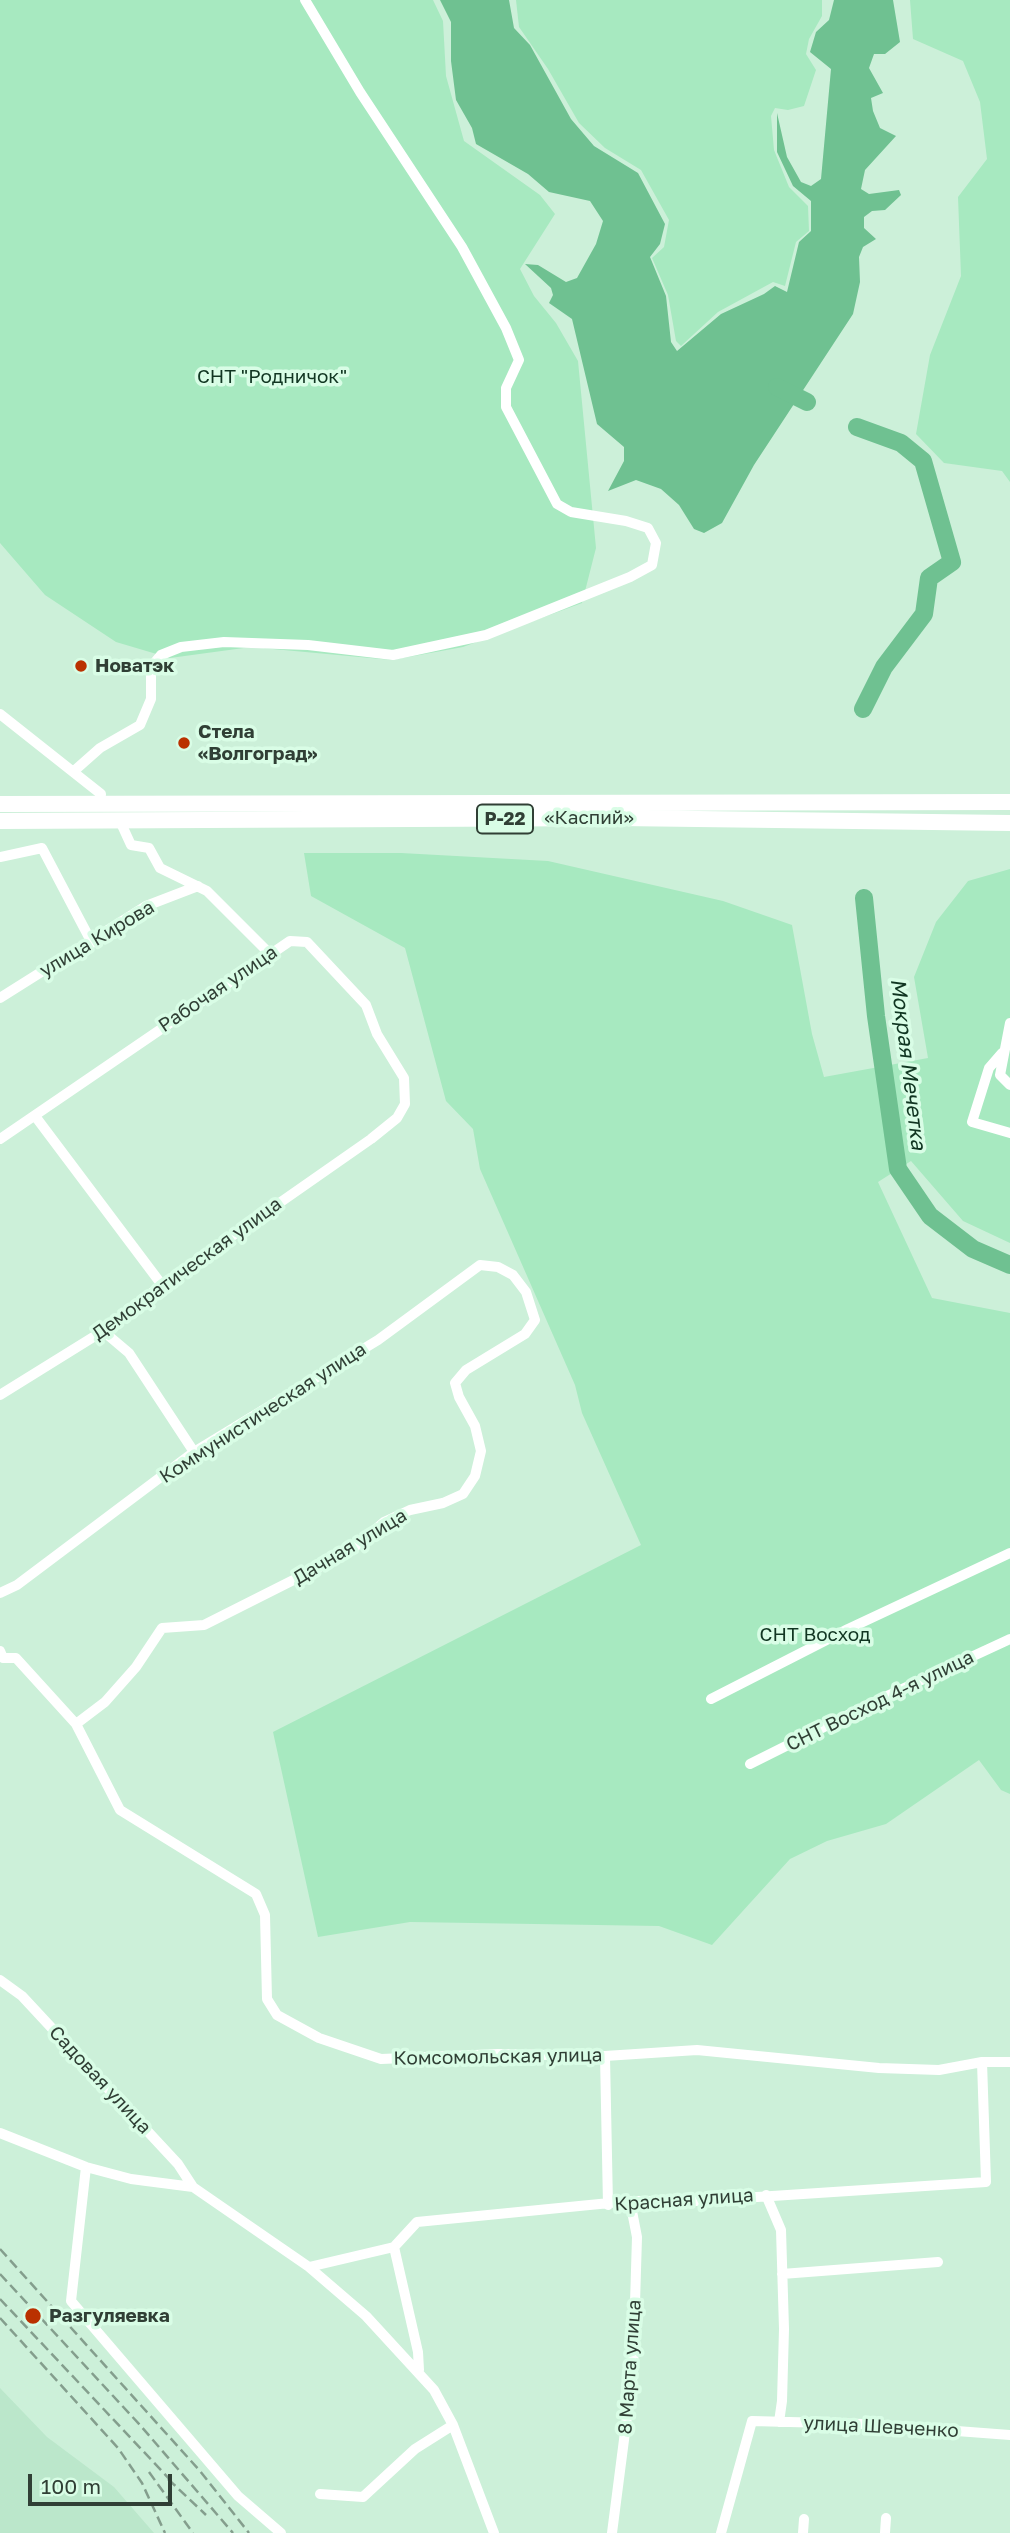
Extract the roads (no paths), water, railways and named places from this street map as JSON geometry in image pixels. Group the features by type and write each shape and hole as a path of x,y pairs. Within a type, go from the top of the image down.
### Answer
{"highway":[{"name":"«Каспий»","path":"0,804 100,799 117,803 1010,802"},
{"name":"«Каспий»","path":"0,821 619,818 1010,822"}],"street":[{"path":"74,771 100,748 140,725 151,699 151,667 161,655 181,647 224,642 308,645 393,655 486,635 630,577 652,565 656,543 648,528 626,521 571,512 557,504 506,407 506,388 519,360 506,328 462,247 360,92 305,0"},
{"path":"0,715 74,771 100,799"},
{"path":"120,821 131,845 149,848 160,868 207,891 269,953"},
{"path":"0,857 42,848 92,943"},
{"name":"улица Кирова","path":"0,998 92,943 146,906 198,886"},
{"name":"Рабочая улица","path":"0,1139 290,941 307,942 366,1005 377,1034 404,1078 405,1104 397,1118 371,1139"},
{"path":"1010,1023 1002,1053 1000,1075 1010,1085"},
{"path":"1002,1053 989,1068 972,1122 1010,1133"},
{"path":"35,1116 162,1284"},
{"name":"Демократическая улица","path":"0,1395 103,1331 162,1284 371,1139"},
{"name":"Коммунистическая улица","path":"0,1593 17,1585 194,1452 378,1339 480,1265 498,1267 513,1275 526,1292"},
{"name":"Дачная улица","path":"76,1724 105,1702 136,1667 162,1628 204,1625 349,1552 384,1522 410,1510 443,1503 463,1494 475,1476 481,1451 475,1426 459,1397 455,1383 466,1370 525,1334 535,1320 526,1292"},
{"path":"103,1331 130,1353 194,1452"},
{"path":"711,1699 848,1629 1010,1553"},
{"name":"СНТ Восход 4-я улица","path":"750,1764 874,1702 1010,1639"},
{"name":"Комсомольская улица","path":"0,1651 3,1658 16,1658 76,1724 121,1810 256,1894 265,1915 267,1999 277,2015 319,2038 381,2059 498,2054 605,2056 697,2050 879,2068 939,2070 982,2062 1010,2062"},
{"name":"Садовая улица","path":"0,1980 22,1996 178,2164 193,2187"},
{"path":"605,2056 608,2205"},
{"name":"Красная улица","path":"394,2247 417,2222 630,2201 696,2201 986,2182 982,2062"},
{"path":"0,2133 86,2167 131,2179 193,2187 309,2267 366,2316 419,2370 434,2390 453,2426 494,2533"},
{"path":"86,2167 71,2301 238,2496 281,2533"},
{"path":"766,2195 781,2230 782,2401 779,2423"},
{"name":"8 Марта улица","path":"612,2533 633,2370 637,2237 630,2201"},
{"path":"309,2267 394,2247 418,2352 419,2370"},
{"path":"782,2274 938,2262"},
{"name":"улица Шевченко","path":"721,2533 752,2421 864,2424 1010,2435"},
{"path":"320,2494 363,2497 415,2449 453,2426"},
{"path":"885,2533 886,2518"},
{"path":"803,2533 804,2519"}],"waterway":[{"name":"Мокрая Мечетка","path":"777,387 807,402"},
{"name":"Мокрая Мечетка","path":"857,427 901,443 923,461 952,562 929,578 924,614 884,667 863,709"},
{"name":"Мокрая Мечетка","path":"864,898 876,1016 898,1169 930,1216 973,1249 1010,1265"}],"railway":[{"path":"0,2249 200,2471 249,2533"},
{"path":"0,2274 140,2425 233,2533"},
{"path":"0,2299 175,2485"},
{"path":"0,2318 118,2448 142,2483 165,2533"},
{"path":"149,2472 193,2533"},
{"path":"168,2479 206,2515"}],"place":[{"name":"Новатэк","path":"81,666"},
{"name":"Стела «Волгоград»","path":"184,743"},
{"name":"Разгуляевка","path":"33,2316"}],"park label":[{"name":"СНТ \"Родничок\"","path":"272,377"},
{"name":"СНТ Восход","path":"815,1635"}]}
